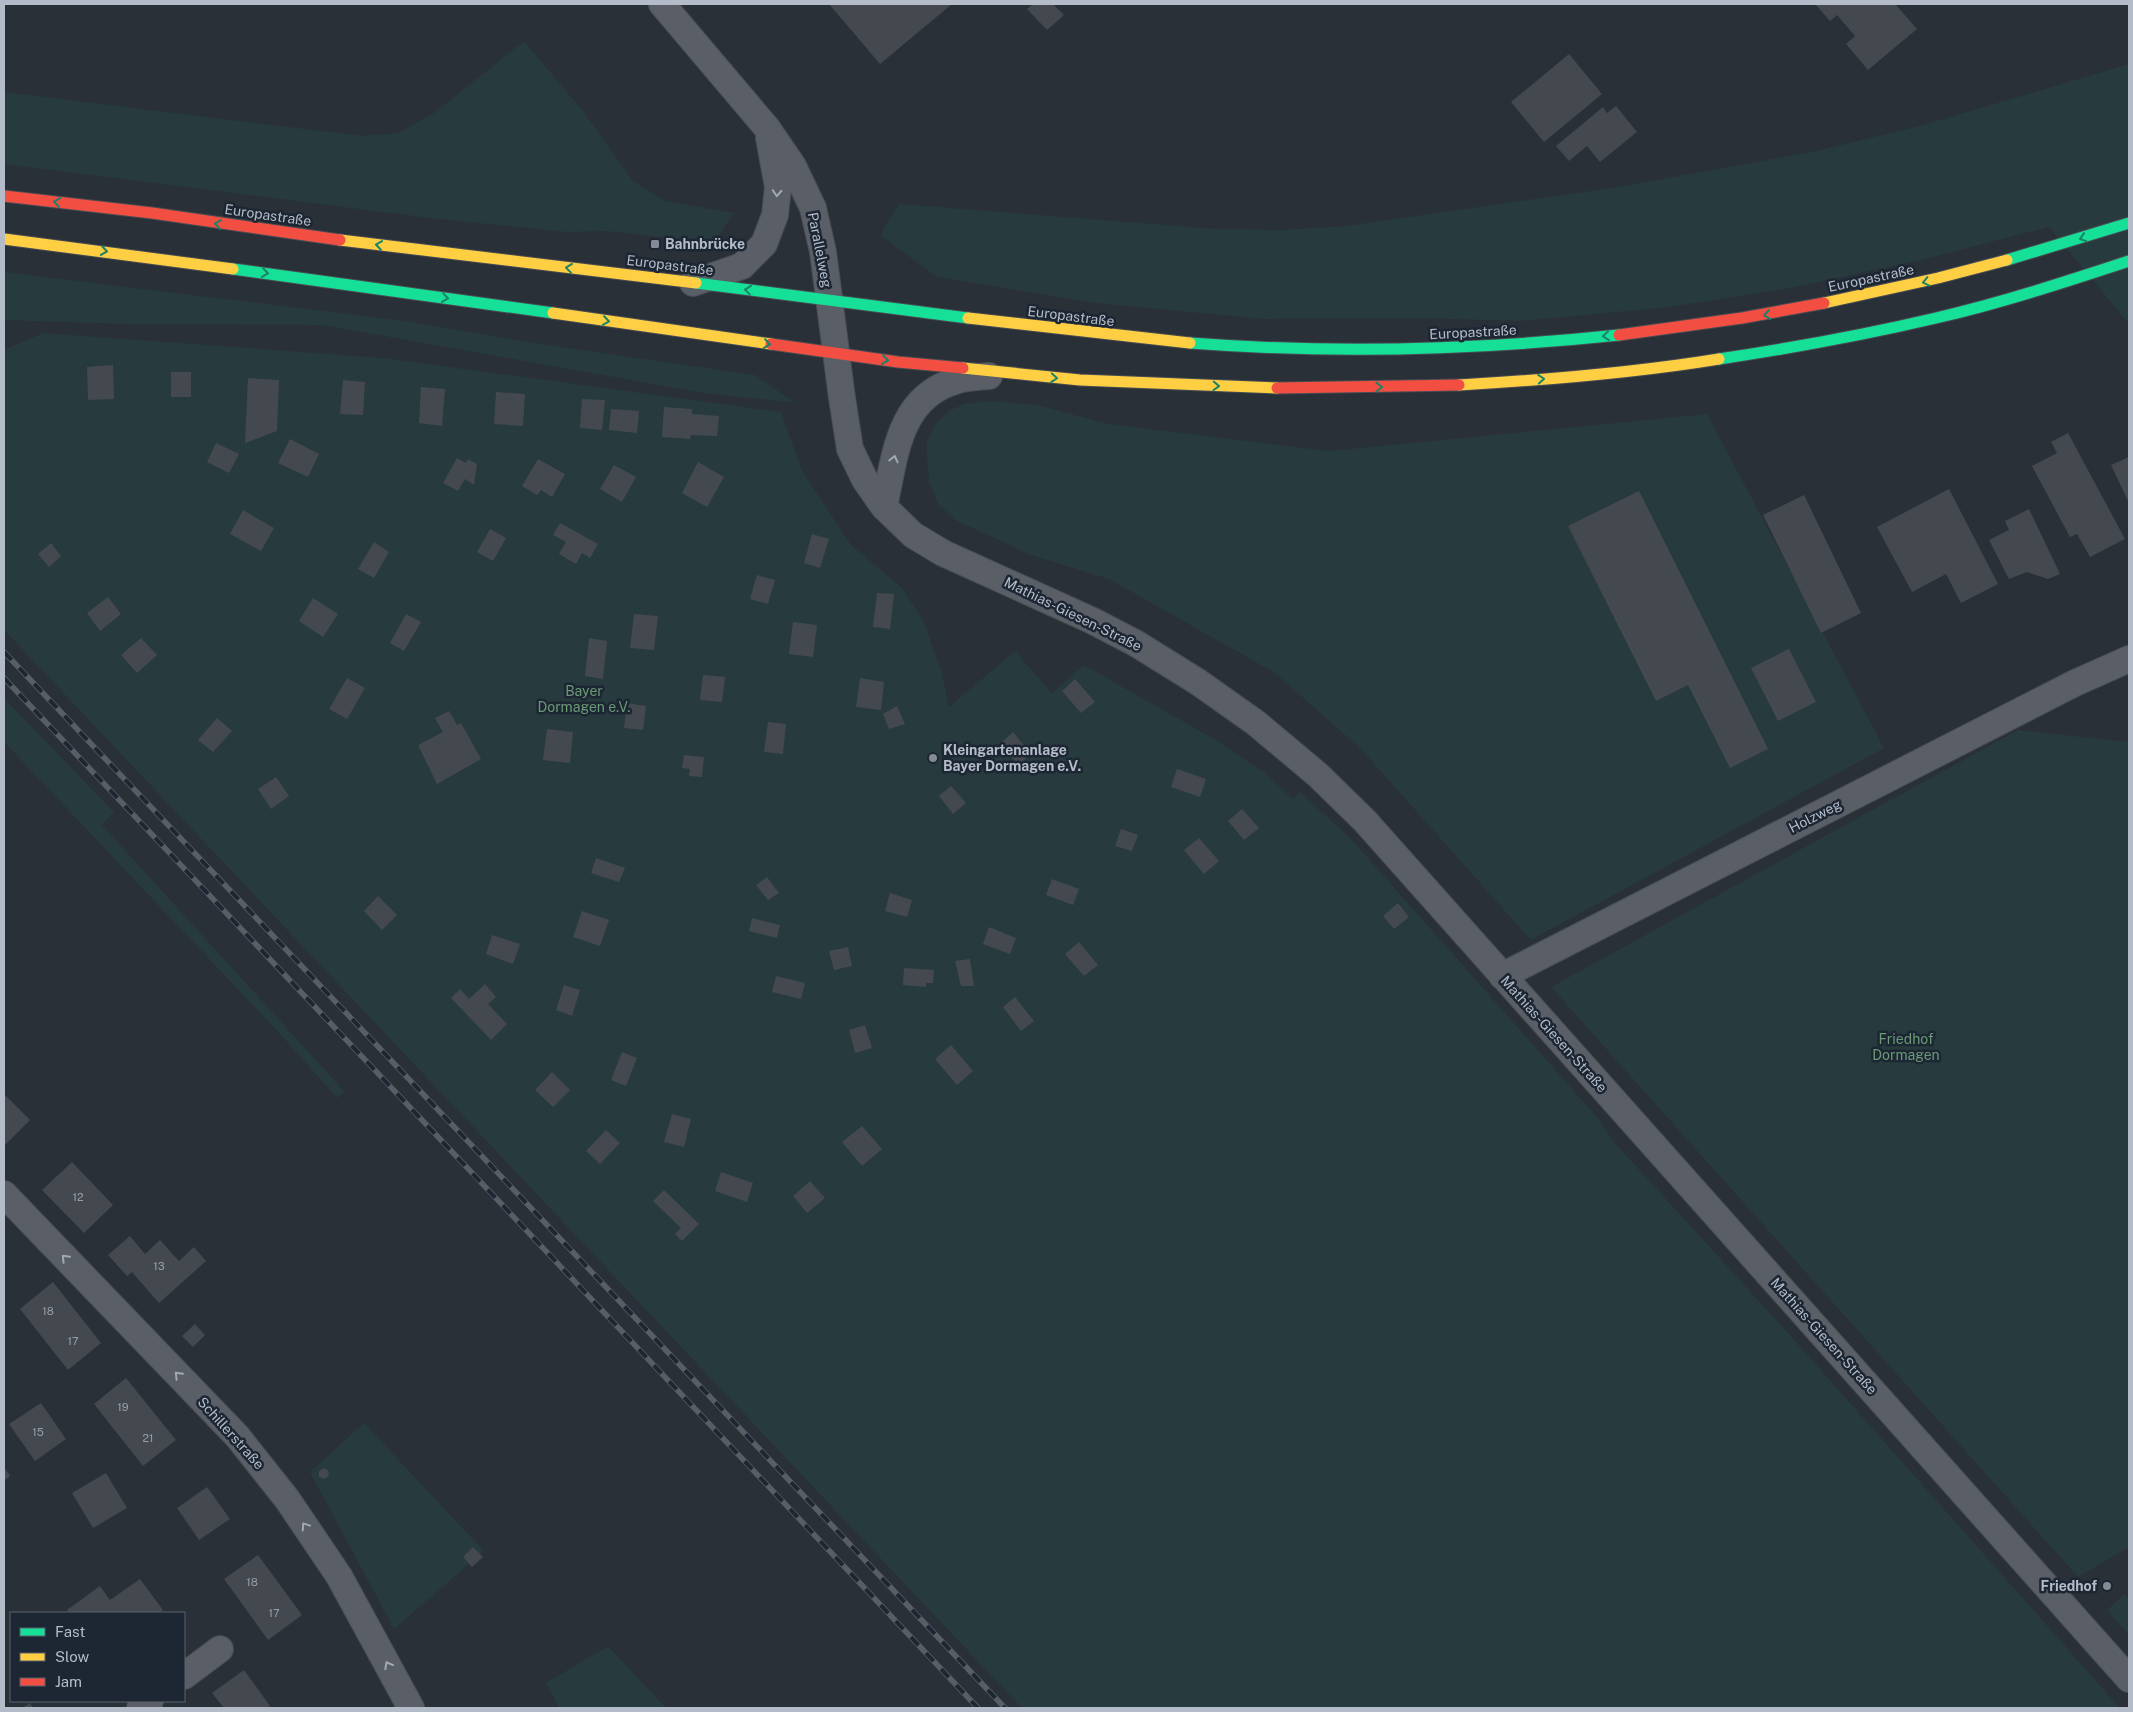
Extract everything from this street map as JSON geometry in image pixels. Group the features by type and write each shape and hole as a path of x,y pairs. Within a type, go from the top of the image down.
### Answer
{"main road":[{"name":"Europastraße","path":"4,196 830,302 1116,336 1259,349 1420,349 1523,344 1667,330 1794,311 1927,282 2054,248 2129,223"},
{"path":"4,239 397,291 837,354 1080,380 1295,389 1529,381 1651,369 1795,348 1936,318 2060,284 2129,262"}],"street":[{"name":"Parallelweg","path":"662,4 767,128 793,166 813,208 823,252 837,354"},
{"name":"Parallelweg","path":"693,284 742,266 764,244 775,215 778,187 767,128"},
{"name":"Mathias-Giesen-Straße","path":"837,354 850,448 865,480 884,507 913,535 943,553 1093,621 1137,644 1198,682 1256,723 1318,775 1365,821 2129,1679"},
{"path":"884,507 901,432 914,407 930,392 956,380 1006,373"},
{"name":"Holzweg","path":"1502,976 2075,683 2129,659"},
{"name":"Schillerstraße","path":"4,1194 237,1436 281,1492 339,1576 411,1708"},
{"path":"185,1675 220,1649"}],"green space":[{"path":"524,41 583,111 633,181 665,201 734,213 714,243 606,231 567,232 430,218 4,164 4,92 363,136 398,133 434,113"},
{"path":"2129,64 2129,324 2049,227 1921,260 1790,288 1670,307 1520,321 1416,318 1264,319 1095,303 937,277 880,235 899,204 1217,229 1280,230 1346,226 1612,188 1817,151 1923,125"},
{"path":"4,272 405,321 527,342 755,375 796,403 703,393 323,325 125,324 4,320"},
{"name":"Bayer Dormagen e.V.","path":"43,333 384,358 781,412 802,471 851,545 901,587 923,620 941,670 949,707 1015,651 1052,693 1084,665 1216,740 1265,773 1293,799 1300,792 1352,840 1597,1117 1614,1142 1789,1334 2120,1708 1022,1708 4,630 4,350"},
{"path":"991,401 1036,405 1109,424 1329,451 1707,414 1884,748 1531,940 1361,749 1275,673 1109,579 1031,555 955,520 938,504 929,481 926,444 935,424 949,411 964,404"},
{"path":"4,698 114,812 102,825 344,1091 337,1098 280,1034 4,742"},
{"name":"Friedhof Dormagen","path":"2018,730 2129,742 2129,1547 2078,1577 1551,987"},
{"path":"364,1423 484,1551 394,1629 310,1472"},
{"path":"2124,1594 2129,1600 2129,1635 2107,1610"},
{"path":"608,1646 666,1708 559,1708 546,1683"}],"building":[{"path":"829,4 952,4 880,64"},
{"path":"1033,4 1053,4 1064,15 1047,30 1027,9"},
{"path":"1815,4 1895,4 1917,29 1868,70 1846,44 1855,36 1837,15 1830,21"},
{"path":"1569,54 1602,94 1544,142 1511,102"},
{"path":"1616,106 1637,132 1600,162 1587,146 1569,161 1556,146 1603,107 1607,113"},
{"path":"113,365 114,399 88,400 87,367"},
{"path":"171,372 191,372 191,397 171,397"},
{"path":"248,378 279,380 277,431 245,443"},
{"path":"343,380 365,382 363,415 340,414"},
{"path":"421,387 445,389 442,426 419,423"},
{"path":"496,392 525,394 523,426 494,424"},
{"path":"582,399 605,400 602,430 580,428"},
{"path":"664,407 692,409 692,414 719,416 717,436 691,435 690,439 662,437"},
{"path":"611,409 639,411 637,433 609,430"},
{"path":"2068,433 2125,539 2090,557 2077,534 2070,537 2032,466 2057,453 2051,442"},
{"path":"290,439 319,454 308,477 278,463"},
{"path":"216,443 239,454 229,473 207,462"},
{"path":"2129,457 2129,503 2111,465"},
{"path":"457,458 466,463 468,459 477,464 474,485 465,479 458,491 443,483"},
{"path":"538,459 565,474 552,497 541,490 537,495 522,486"},
{"path":"698,462 724,477 707,507 682,493"},
{"path":"614,465 636,477 622,502 600,489"},
{"path":"1949,489 1998,584 1961,603 1946,574 1912,592 1877,527"},
{"path":"1639,491 1768,749 1730,768 1688,685 1656,701 1568,526"},
{"path":"1804,495 1861,613 1821,633 1763,515"},
{"path":"2029,509 2060,574 2048,579 2027,572 2009,579 1989,540 2009,530 2005,521"},
{"path":"243,510 274,528 261,551 230,534"},
{"path":"560,523 598,544 590,558 582,553 576,564 559,554 566,542 553,535"},
{"path":"490,529 506,538 493,561 477,552"},
{"path":"812,534 829,539 820,568 804,563"},
{"path":"374,542 389,552 374,578 358,569"},
{"path":"51,543 61,556 49,567 38,554"},
{"path":"757,575 775,580 768,604 750,599"},
{"path":"877,593 894,594 890,629 873,627"},
{"path":"108,597 121,614 100,631 87,613"},
{"path":"313,598 338,614 323,637 299,621"},
{"path":"406,614 421,622 404,651 390,643"},
{"path":"634,614 658,616 654,650 630,648"},
{"path":"793,622 817,625 813,657 789,654"},
{"path":"141,638 157,655 137,673 121,655"},
{"path":"589,638 607,641 603,679 585,676"},
{"path":"1789,649 1816,702 1778,721 1751,668"},
{"path":"703,675 725,677 722,702 700,700"},
{"path":"347,678 365,688 347,719 329,709"},
{"path":"860,678 884,682 881,710 856,707"},
{"path":"1075,679 1095,702 1081,713 1062,691"},
{"path":"627,703 646,706 643,730 624,728"},
{"path":"897,706 905,724 889,729 883,714"},
{"path":"449,711 457,725 461,723 481,759 437,784 418,745 443,732 435,718"},
{"path":"217,718 232,731 213,752 198,740"},
{"path":"768,722 786,724 783,754 764,752"},
{"path":"547,729 573,732 570,763 543,760"},
{"path":"1013,732 1031,754 1018,765 1000,744"},
{"path":"684,755 704,757 702,777 689,776 690,769 682,768"},
{"path":"1177,769 1206,779 1200,797 1171,787"},
{"path":"276,777 289,796 271,809 258,789"},
{"path":"951,786 966,803 953,814 939,796"},
{"path":"1242,809 1259,828 1244,840 1228,821"},
{"path":"1121,829 1138,835 1132,851 1115,846"},
{"path":"1199,838 1219,861 1204,874 1184,850"},
{"path":"596,858 625,868 619,882 591,873"},
{"path":"767,877 779,893 768,900 756,885"},
{"path":"1052,879 1079,889 1073,905 1046,895"},
{"path":"890,893 912,900 907,917 885,911"},
{"path":"378,896 397,915 382,930 364,911"},
{"path":"1398,903 1409,917 1394,929 1383,916"},
{"path":"582,911 609,920 600,946 573,937"},
{"path":"752,918 780,925 777,938 749,931"},
{"path":"989,927 1016,938 1010,954 983,944"},
{"path":"492,935 520,944 513,964 486,954"},
{"path":"1079,942 1098,965 1084,976 1065,954"},
{"path":"848,947 852,966 834,970 829,951"},
{"path":"970,959 974,986 961,986 955,961"},
{"path":"904,968 934,970 933,983 926,983 926,987 903,985"},
{"path":"776,976 805,983 801,999 772,992"},
{"path":"485,984 496,997 488,1004 507,1024 491,1040 451,998 460,989 469,999"},
{"path":"564,985 580,990 572,1016 556,1010"},
{"path":"1015,997 1034,1021 1021,1031 1003,1007"},
{"path":"865,1025 872,1048 855,1053 849,1030"},
{"path":"951,1045 973,1071 957,1085 935,1059"},
{"path":"622,1052 637,1058 626,1086 611,1080"},
{"path":"552,1072 570,1090 553,1107 535,1090"},
{"path":"4,1094 30,1120 4,1146"},
{"path":"672,1114 691,1119 684,1147 664,1142"},
{"path":"862,1126 882,1149 862,1166 842,1142"},
{"path":"606,1130 620,1143 600,1164 586,1151"},
{"path":"72,1162 113,1205 84,1233 42,1190"},
{"path":"721,1172 753,1183 747,1202 715,1191"},
{"path":"810,1181 825,1198 807,1213 793,1196"},
{"path":"664,1190 699,1224 682,1241 675,1234 681,1228 653,1201"},
{"path":"130,1236 145,1254 160,1240 179,1261 194,1247 206,1261 159,1303 132,1272 127,1276 108,1255"},
{"path":"53,1282 101,1343 68,1370 20,1309"},
{"path":"195,1324 205,1335 193,1347 182,1336"},
{"path":"126,1378 176,1440 143,1466 94,1404"},
{"path":"41,1403 66,1439 35,1461 9,1424"},
{"path":"4,1467 10,1476 4,1481"},
{"path":"324,1468 328,1470 329,1476 324,1479 319,1477 319,1471"},
{"path":"106,1473 127,1508 93,1528 72,1493"},
{"path":"207,1487 230,1519 199,1540 177,1508"},
{"path":"473,1547 483,1557 472,1567 463,1557"},
{"path":"258,1555 302,1615 268,1640 224,1579"},
{"path":"140,1579 163,1610 160,1612 69,1612 67,1610 100,1586 110,1600"},
{"path":"244,1670 270,1706 266,1708 224,1708 212,1693"},
{"path":"30,1703 33,1708 22,1708"}],"railway":[{"path":"4,652 1005,1708"},
{"path":"4,678 978,1708"}],"traffic: fast":[{"path":"2007,260 2129,223"},
{"path":"1719,359 1828,341 1936,318 2009,299 2129,261"},
{"path":"233,269 553,313"},
{"path":"696,283 968,318"},
{"path":"1190,343 1298,348 1405,349 1512,344 1619,335"}],"traffic: slow":[{"path":"4,239 233,269"},
{"path":"340,240 696,283"},
{"path":"1824,303 1938,278 2007,260"},
{"path":"553,313 771,344"},
{"path":"968,318 1190,343"},
{"path":"1459,385 1589,375 1719,359"},
{"path":"963,368 1080,380 1277,388"}],"traffic: jam":[{"path":"4,196 152,213 340,240"},
{"path":"1619,335 1742,318 1824,303"},
{"path":"771,344 898,362 963,368"},
{"path":"1277,388 1459,385"}],"place":[{"name":"Bahnbrücke","path":"655,244"},
{"name":"Kleingartenanlage Bayer Dormagen e.V.","path":"933,758"},
{"name":"Friedhof","path":"2107,1586"}]}
